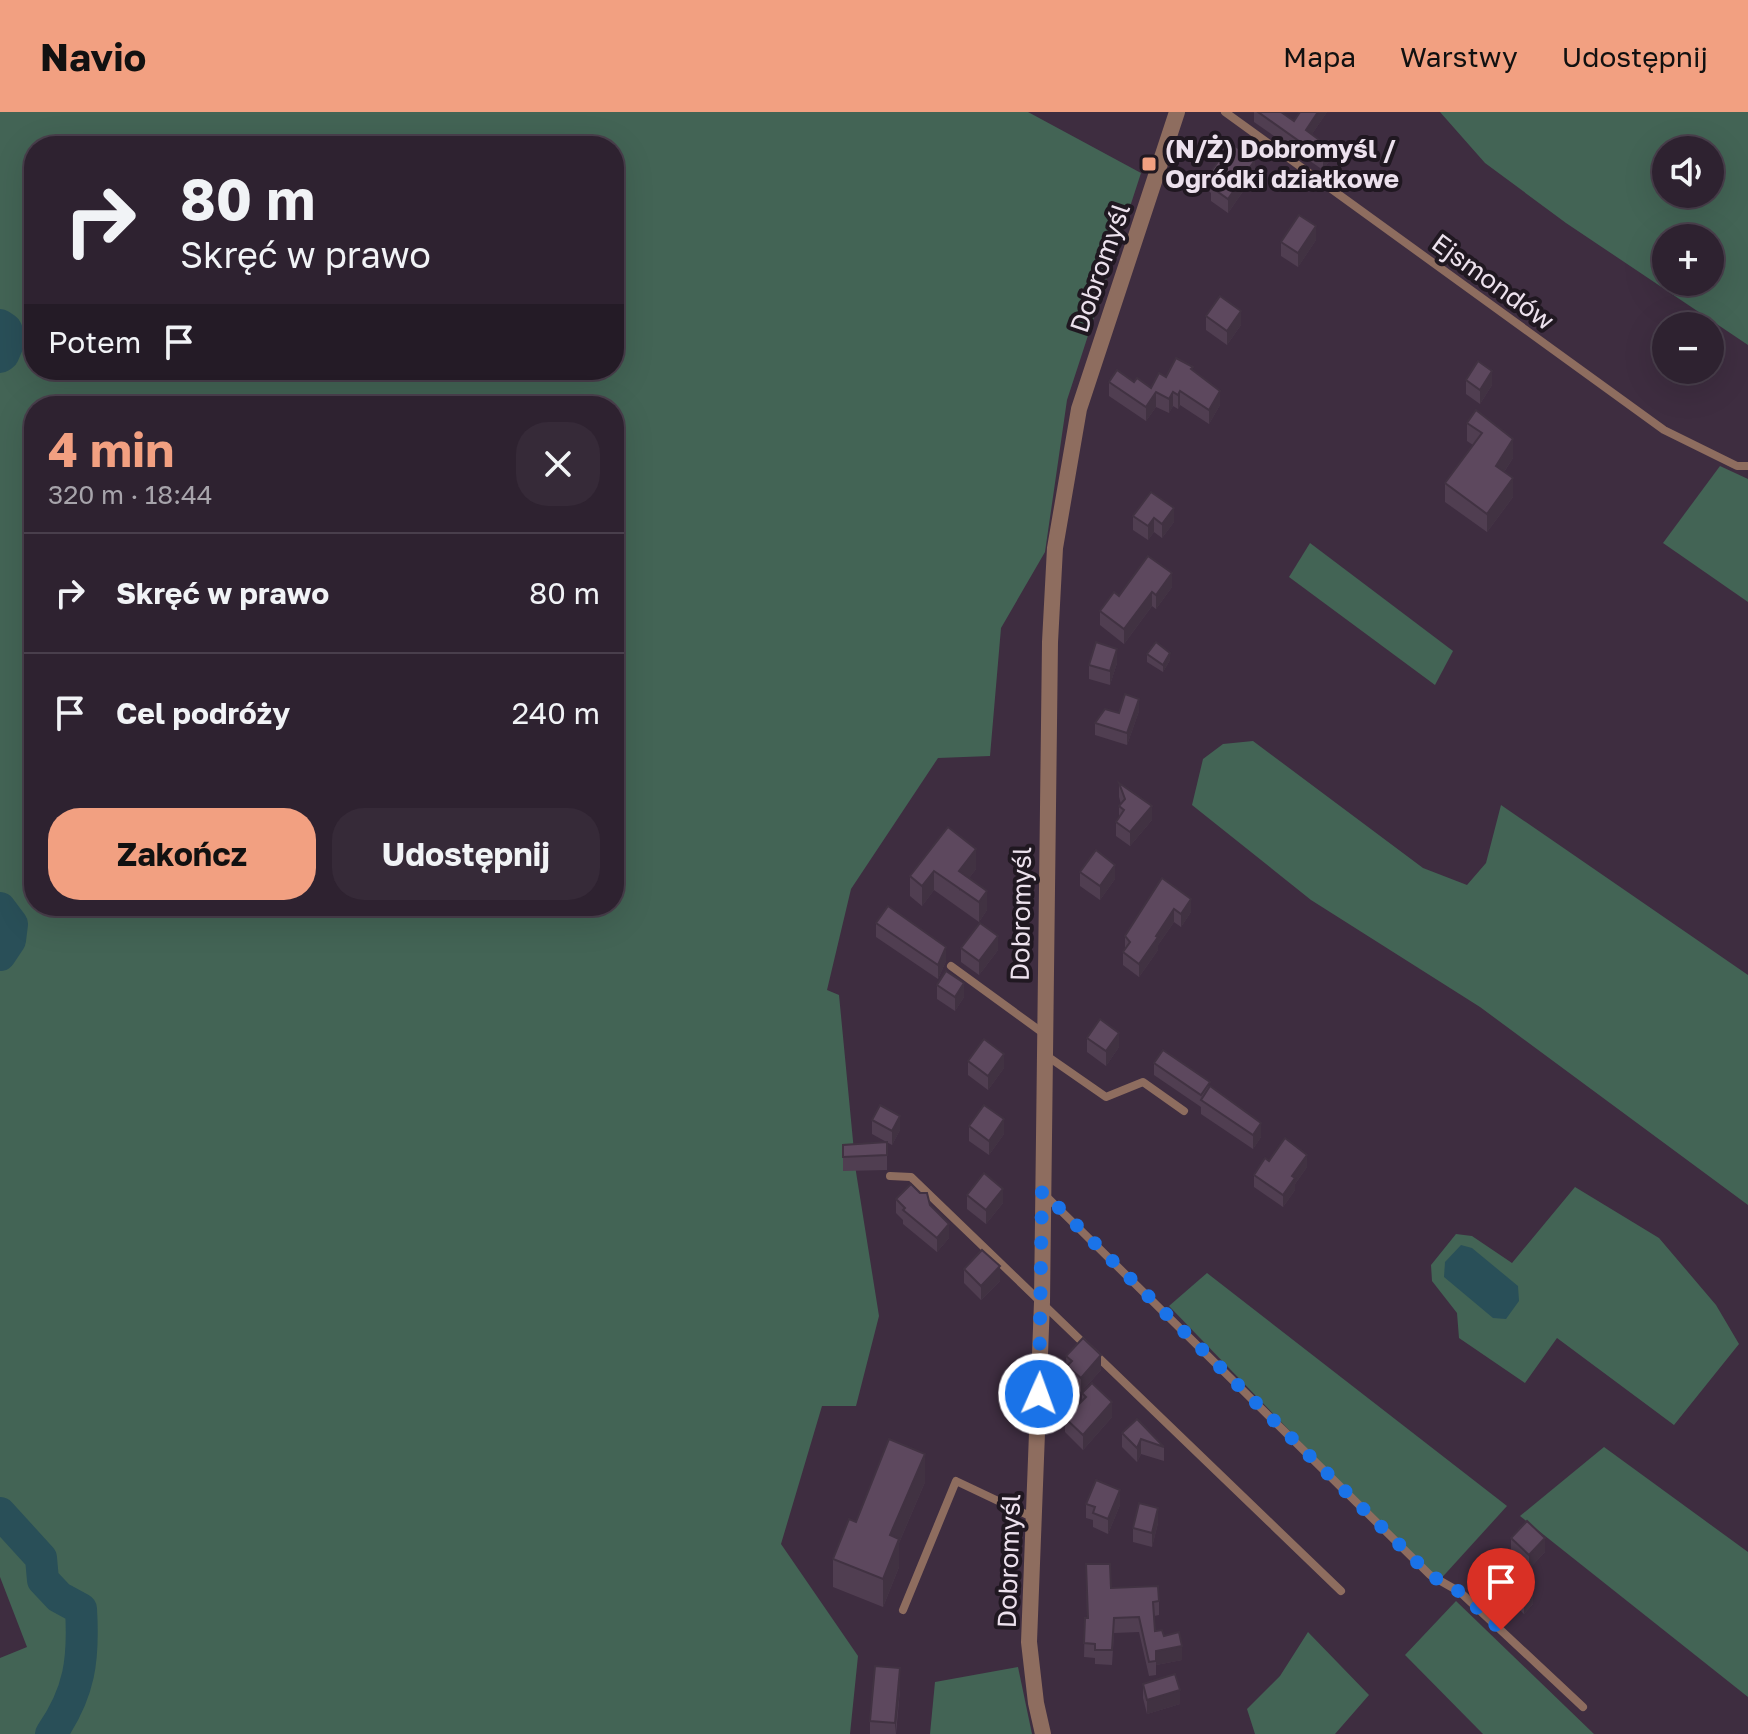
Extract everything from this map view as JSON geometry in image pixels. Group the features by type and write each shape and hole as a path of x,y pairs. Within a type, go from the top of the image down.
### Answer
{"street":[{"name":"Dobromyśl","path":"1043,1734 1029,1642 1042,1302 1049,657 1055,548 1079,409 1177,112"}],"lane":[{"name":"Ejsmondów","path":"1225,112 1664,430 1737,466 1748,466"},
{"path":"951,966 1043,1033"},
{"path":"1043,1054 1106,1097 1120,1094 1143,1082 1184,1111"},
{"path":"890,1176 911,1177 1341,1591"},
{"path":"1042,1191 1430,1575 1460,1592 1583,1707"},
{"path":"903,1610 956,1481 1035,1518"}],"shaded area":[{"path":"0,112 1028,112 1141,173 1067,400 1045,552 1001,628 990,756 938,758 851,889 827,990 839,995 856,1172 879,1316 856,1406 822,1406 781,1544 858,1656 850,1734 0,1734 0,1658 27,1647 0,1577"},
{"path":"1440,112 1748,112 1748,345 1724,329 1724,312 1699,312 1675,296 1724,296 1724,224 1652,224 1652,281 1566,223 1485,163"},
{"path":"1720,466 1748,479 1748,602 1663,543"},
{"path":"1310,543 1453,651 1435,685 1289,577"},
{"path":"1253,741 1423,868 1467,885 1486,863 1501,805 1748,975 1748,1205 1480,1007 1311,900 1192,805 1203,759 1223,744"},
{"path":"1575,1187 1659,1238 1716,1305 1739,1344 1674,1425 1557,1338 1525,1383 1459,1338 1457,1313 1432,1281 1431,1265 1456,1234 1472,1236 1512,1263"},
{"path":"1461,1245 1472,1248 1518,1286 1519,1301 1506,1319 1493,1318 1444,1277 1445,1262"},
{"path":"1207,1273 1507,1506 1437,1583 1169,1306"},
{"path":"1604,1447 1748,1552 1748,1697 1520,1516"},
{"path":"1456,1601 1594,1734 1483,1734 1405,1655"},
{"path":"1308,1632 1369,1695 1335,1734 1255,1734 1247,1709 1280,1676"},
{"path":"1018,1667 1032,1734 930,1734 935,1682"}],"building":[{"path":"1258,112 1281,112 1294,121 1300,112 1318,112 1306,130 1330,148 1323,158"},
{"path":"1231,143 1255,160 1228,199 1211,187 1215,182 1208,176"},
{"path":"1299,215 1316,226 1298,253 1281,242"},
{"path":"1220,296 1241,311 1227,331 1206,316"},
{"path":"1176,358 1193,367 1191,369 1220,391 1209,410 1180,391 1178,395 1173,392 1169,399 1156,392 1146,407 1109,382 1117,370 1134,382 1137,378 1151,388 1159,373 1166,377"},
{"path":"1478,361 1492,371 1480,390 1466,380"},
{"path":"1476,410 1513,439 1496,466 1513,478 1487,514 1445,483 1482,433 1467,423"},
{"path":"1151,492 1174,508 1162,524 1154,518 1148,526 1133,516"},
{"path":"1148,556 1172,573 1156,595 1152,592 1124,629 1100,611 1114,592 1119,596"},
{"path":"1096,642 1117,649 1110,671 1089,665"},
{"path":"1156,642 1170,653 1163,665 1147,654"},
{"path":"1125,694 1139,699 1127,733 1095,723 1105,709 1119,713"},
{"path":"1119,783 1152,806 1130,832 1116,822 1124,810 1119,806 1125,799"},
{"path":"948,827 976,849 959,871 987,891 979,902 934,871 922,886 910,876"},
{"path":"1096,850 1115,865 1100,886 1080,872"},
{"path":"1162,878 1191,899 1181,914 1174,909 1139,964 1123,952 1130,942 1125,936"},
{"path":"888,906 946,947 938,965 876,923"},
{"path":"980,923 998,936 979,961 961,948"},
{"path":"946,971 964,983 955,997 937,985"},
{"path":"1100,1019 1119,1033 1106,1051 1087,1038"},
{"path":"984,1039 1004,1054 988,1076 968,1061"},
{"path":"1163,1050 1210,1082 1201,1095 1154,1063"},
{"path":"1210,1086 1261,1123 1253,1135 1201,1100"},
{"path":"880,1105 900,1116 892,1131 872,1120"},
{"path":"984,1105 1004,1119 989,1141 969,1126"},
{"path":"1285,1138 1307,1155 1283,1195 1254,1175 1265,1158 1269,1161"},
{"path":"887,1142 887,1155 843,1157 843,1145"},
{"path":"984,1173 1003,1189 986,1210 967,1195"},
{"path":"911,1184 920,1193 927,1193 930,1205 949,1224 937,1238 903,1210 905,1208 896,1199"},
{"path":"982,1250 1000,1266 981,1286 964,1269"},
{"path":"1083,1338 1101,1355 1081,1378 1067,1366 1072,1361 1066,1356"},
{"path":"1092,1383 1112,1402 1083,1435 1065,1418 1086,1397 1082,1393"},
{"path":"1137,1419 1164,1447 1141,1439 1137,1448 1122,1433"},
{"path":"889,1439 925,1454 890,1535 899,1539 883,1579 833,1559 849,1519 856,1522"},
{"path":"1096,1480 1120,1490 1108,1519 1093,1513 1095,1507 1086,1504"},
{"path":"1139,1503 1158,1508 1152,1533 1133,1528"},
{"path":"1527,1521 1545,1538 1529,1555 1511,1538"},
{"path":"1086,1564 1110,1564 1111,1588 1158,1586 1159,1601 1153,1602 1155,1631 1162,1630 1164,1636 1179,1632 1182,1646 1156,1651 1156,1661 1149,1662 1139,1617 1114,1618 1112,1650 1095,1650 1095,1644 1084,1643 1085,1618 1088,1618"},
{"path":"1506,1564 1533,1590 1524,1600 1497,1574"},
{"path":"875,1666 900,1668 895,1723 870,1721"},
{"path":"1175,1674 1180,1690 1147,1700 1143,1684"}],"waterway":[{"path":"0,325 6,329 10,339 0,357"},
{"path":"0,908 12,924 10,940 0,955"},
{"path":"0,1513 41,1558 43,1580 59,1597 81,1609 82,1644 78,1674 68,1704 51,1734"}],"place":[{"name":"(N/Ż) Dobromyśl / Ogródki działkowe","path":"1149,164"}],"route":[{"path":"1039,1394 1042,1191 1430,1575 1460,1592 1501,1630"}]}
